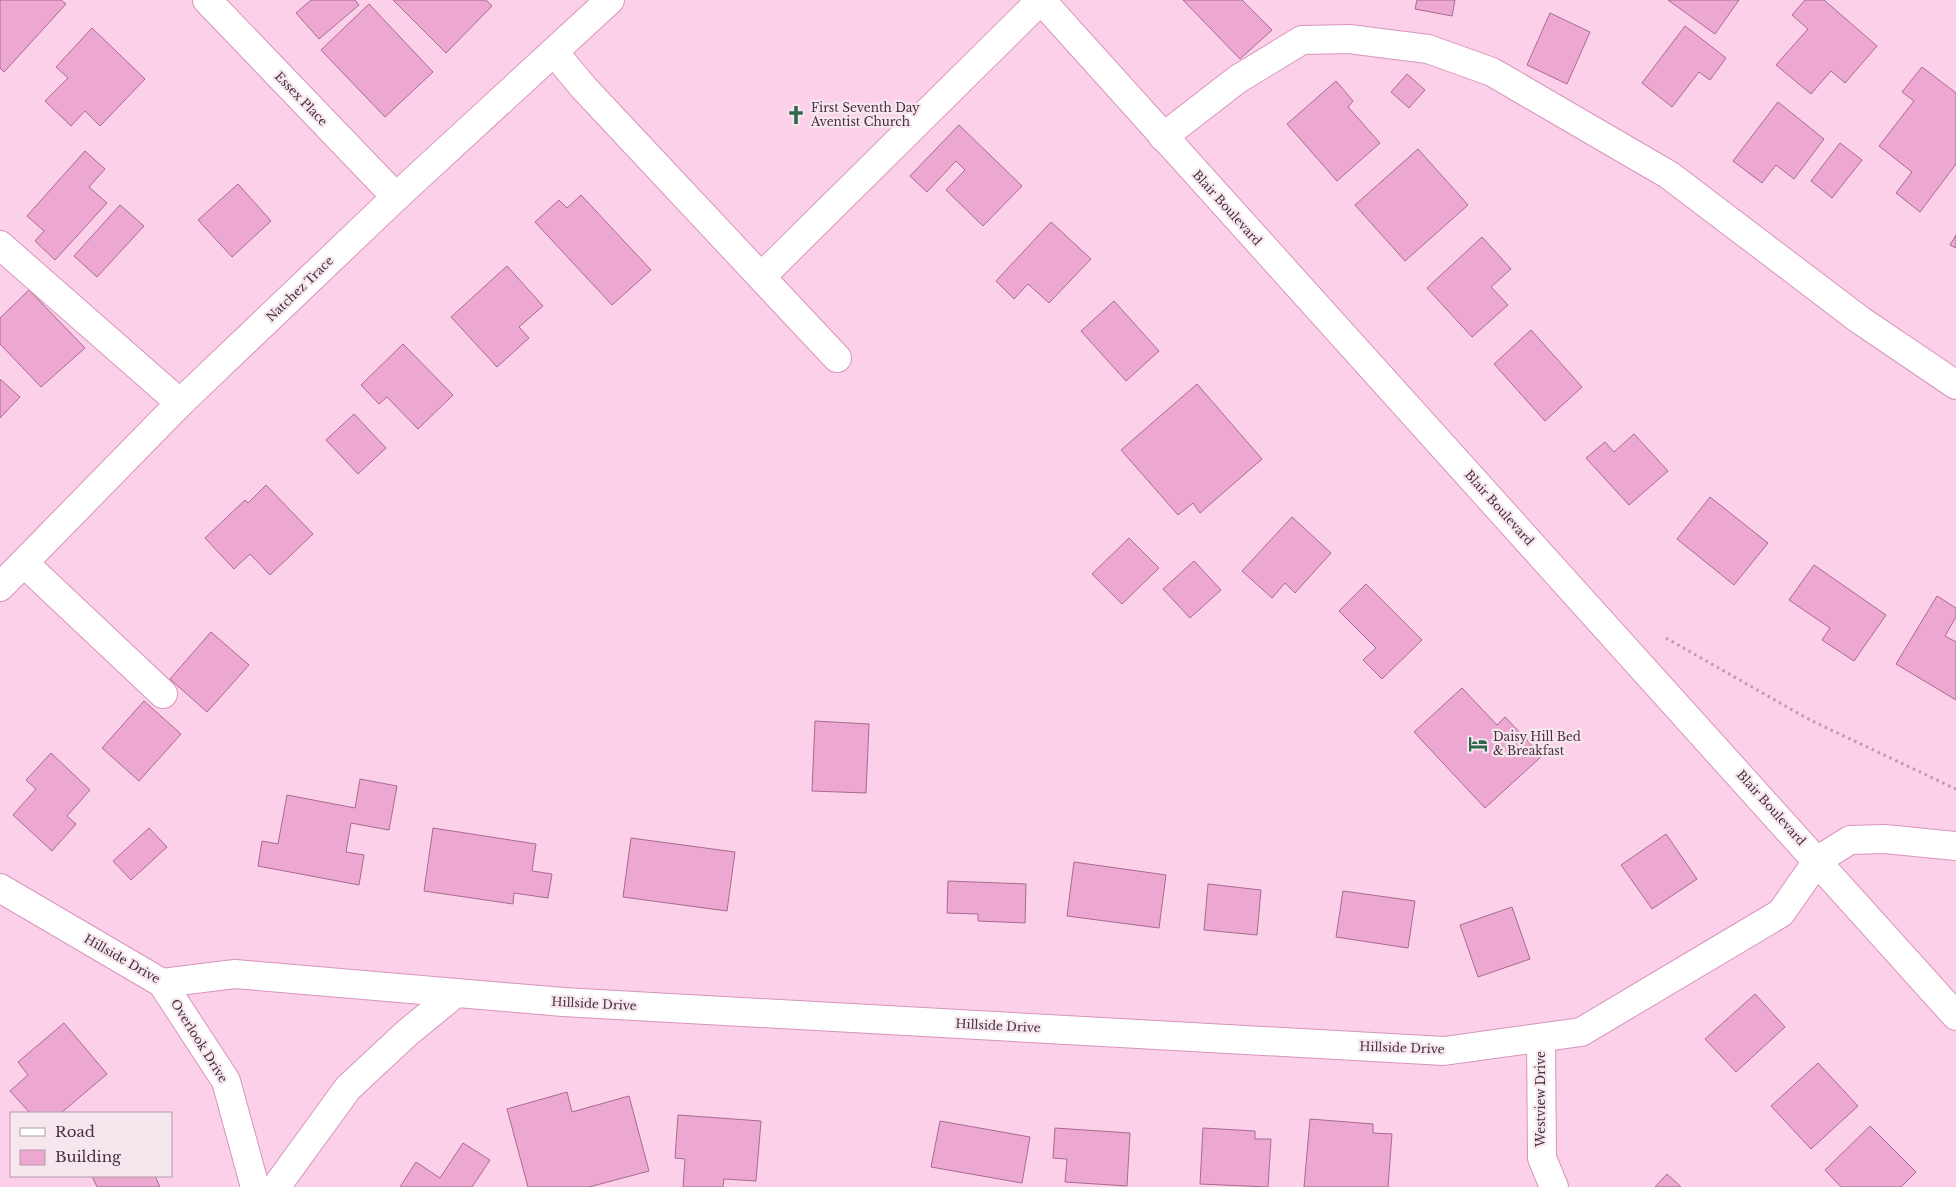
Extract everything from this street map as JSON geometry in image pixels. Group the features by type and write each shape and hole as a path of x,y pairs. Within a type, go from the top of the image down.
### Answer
{"street":[{"name":"Essex Place","path":"207,0 396,197"},
{"name":"Natchez Trace","path":"0,587 180,403 396,197 610,0"},
{"path":"761,277 1041,0"},
{"name":"Blair Boulevard","path":"1041,0 1818,860 1956,1016"},
{"path":"1163,137 1238,79 1302,40 1349,39 1428,48 1492,72 1669,175 1860,320 1956,385"},
{"path":"554,52 584,88 838,358"},
{"path":"0,244 180,403"},
{"path":"24,563 163,694"},
{"name":"Hillside Drive","path":"0,888 162,983 235,974 572,1003 1444,1051 1581,1032 1781,914 1818,860 1850,840 1885,839 1956,846"},
{"name":"Overlook Drive","path":"162,983 226,1081 255,1187"},
{"path":"276,1187 348,1088 407,1033 456,993"},
{"name":"Westview Drive","path":"1541,1038 1542,1158 1554,1187"}],"path":[{"path":"1666,638 1810,720 1956,789"}],"building":[{"path":"0,0 61,0 66,4 4,72 0,68"},
{"path":"311,0 355,0 359,5 319,39 296,13"},
{"path":"393,0 486,0 492,6 446,53"},
{"path":"1183,0 1242,0 1272,30 1240,59"},
{"path":"1417,0 1455,0 1452,16 1415,9"},
{"path":"1668,0 1739,0 1715,34"},
{"path":"1805,0 1824,0 1877,46 1845,83 1831,71 1811,94 1776,65 1808,29 1792,15"},
{"path":"369,4 433,72 385,117 321,50"},
{"path":"1550,13 1590,32 1567,84 1527,65"},
{"path":"1685,26 1726,58 1710,80 1699,72 1672,107 1642,83"},
{"path":"92,28 145,79 100,126 85,111 71,126 45,101 68,78 56,67"},
{"path":"1922,67 1956,93 1956,164 1920,212 1896,193 1912,172 1879,146 1914,101 1902,92"},
{"path":"1407,74 1425,90 1409,108 1391,92"},
{"path":"1336,81 1353,101 1348,107 1380,143 1337,181 1287,124"},
{"path":"1778,102 1824,139 1794,179 1776,165 1762,183 1733,161"},
{"path":"959,125 1022,186 983,226 946,190 965,170 956,161 927,192 910,176"},
{"path":"1840,143 1862,160 1832,198 1811,181"},
{"path":"1418,149 1468,205 1405,261 1355,205"},
{"path":"85,151 105,169 89,187 107,203 55,260 35,241 44,231 27,216"},
{"path":"238,184 271,221 232,257 198,220"},
{"path":"581,195 651,270 612,305 535,222 559,200 567,208"},
{"path":"120,205 144,226 97,277 74,256"},
{"path":"1051,222 1091,259 1049,303 1028,284 1014,299 996,281"},
{"path":"1956,235 1956,248 1950,245"},
{"path":"1482,237 1511,269 1491,287 1508,305 1472,337 1427,288"},
{"path":"507,266 543,306 519,327 529,338 497,367 451,317"},
{"path":"29,290 85,348 41,387 0,344 0,318"},
{"path":"1114,301 1159,351 1126,381 1081,331"},
{"path":"1531,330 1582,387 1545,421 1494,364"},
{"path":"403,344 453,395 418,429 387,397 379,404 361,385"},
{"path":"0,379 20,397 0,418"},
{"path":"1197,384 1262,459 1200,513 1193,503 1178,515 1121,450"},
{"path":"354,414 386,448 358,474 326,440"},
{"path":"1634,434 1668,471 1629,505 1586,458 1605,442 1614,452"},
{"path":"266,485 313,534 270,575 250,554 234,569 205,538 245,500 248,503"},
{"path":"1710,497 1768,543 1734,585 1677,539"},
{"path":"1292,517 1331,553 1295,593 1285,583 1272,598 1242,571"},
{"path":"1129,538 1159,568 1122,604 1092,574"},
{"path":"1194,561 1221,590 1190,618 1163,589"},
{"path":"1814,565 1886,615 1854,661 1822,640 1830,628 1789,600"},
{"path":"1366,584 1422,640 1382,679 1363,660 1376,648 1339,611"},
{"path":"1937,596 1956,608 1956,617 1945,636 1956,642 1956,700 1896,664"},
{"path":"211,632 249,665 207,712 170,679"},
{"name":"Daisy Hill Bed & Breakfast","path":"1462,688 1497,725 1505,717 1542,756 1485,808 1414,732"},
{"path":"144,701 181,734 139,781 102,748"},
{"path":"815,721 869,724 866,793 812,791"},
{"path":"51,753 90,790 67,816 76,824 52,851 13,815 36,789 26,780"},
{"path":"360,779 397,786 389,830 351,823 346,852 364,855 359,885 258,866 262,841 278,844 287,795 355,808"},
{"path":"149,828 167,847 131,880 113,861"},
{"path":"433,828 536,844 532,871 552,874 548,898 514,893 513,904 424,891"},
{"path":"1666,834 1697,879 1652,909 1621,865"},
{"path":"631,838 735,852 727,911 623,897"},
{"path":"1074,862 1166,875 1159,928 1067,916"},
{"path":"948,881 1026,884 1025,923 978,921 978,914 947,913"},
{"path":"1208,884 1261,890 1257,935 1204,930"},
{"path":"1343,891 1415,901 1408,948 1336,937"},
{"path":"1512,907 1530,959 1478,977 1460,925"},
{"path":"1755,994 1785,1027 1736,1072 1705,1039"},
{"path":"64,1023 107,1074 62,1112 29,1112 10,1091 28,1075 18,1062"},
{"path":"1818,1063 1858,1106 1811,1149 1771,1106"},
{"path":"567,1092 572,1112 629,1096 649,1171 589,1187 528,1187 507,1109"},
{"path":"678,1115 761,1121 756,1181 724,1179 723,1187 683,1187 685,1159 675,1158"},
{"path":"1310,1119 1373,1124 1373,1133 1392,1134 1388,1187 1304,1187"},
{"path":"940,1121 1030,1137 1022,1183 931,1167"},
{"path":"1870,1126 1916,1172 1901,1187 1841,1187 1825,1170"},
{"path":"1055,1128 1130,1133 1127,1186 1065,1182 1067,1159 1053,1158"},
{"path":"1203,1128 1255,1131 1255,1139 1271,1139 1268,1187 1200,1184"},
{"path":"463,1143 490,1160 472,1187 400,1187 416,1162 440,1178"},
{"path":"1667,1174 1681,1187 1655,1187"},
{"path":"92,1177 155,1177 160,1187 97,1187"}],"place":[{"name":"First Seventh Day Aventist Church","path":"796,115"},
{"name":"Daisy Hill Bed & Breakfast","path":"1478,744"}]}
